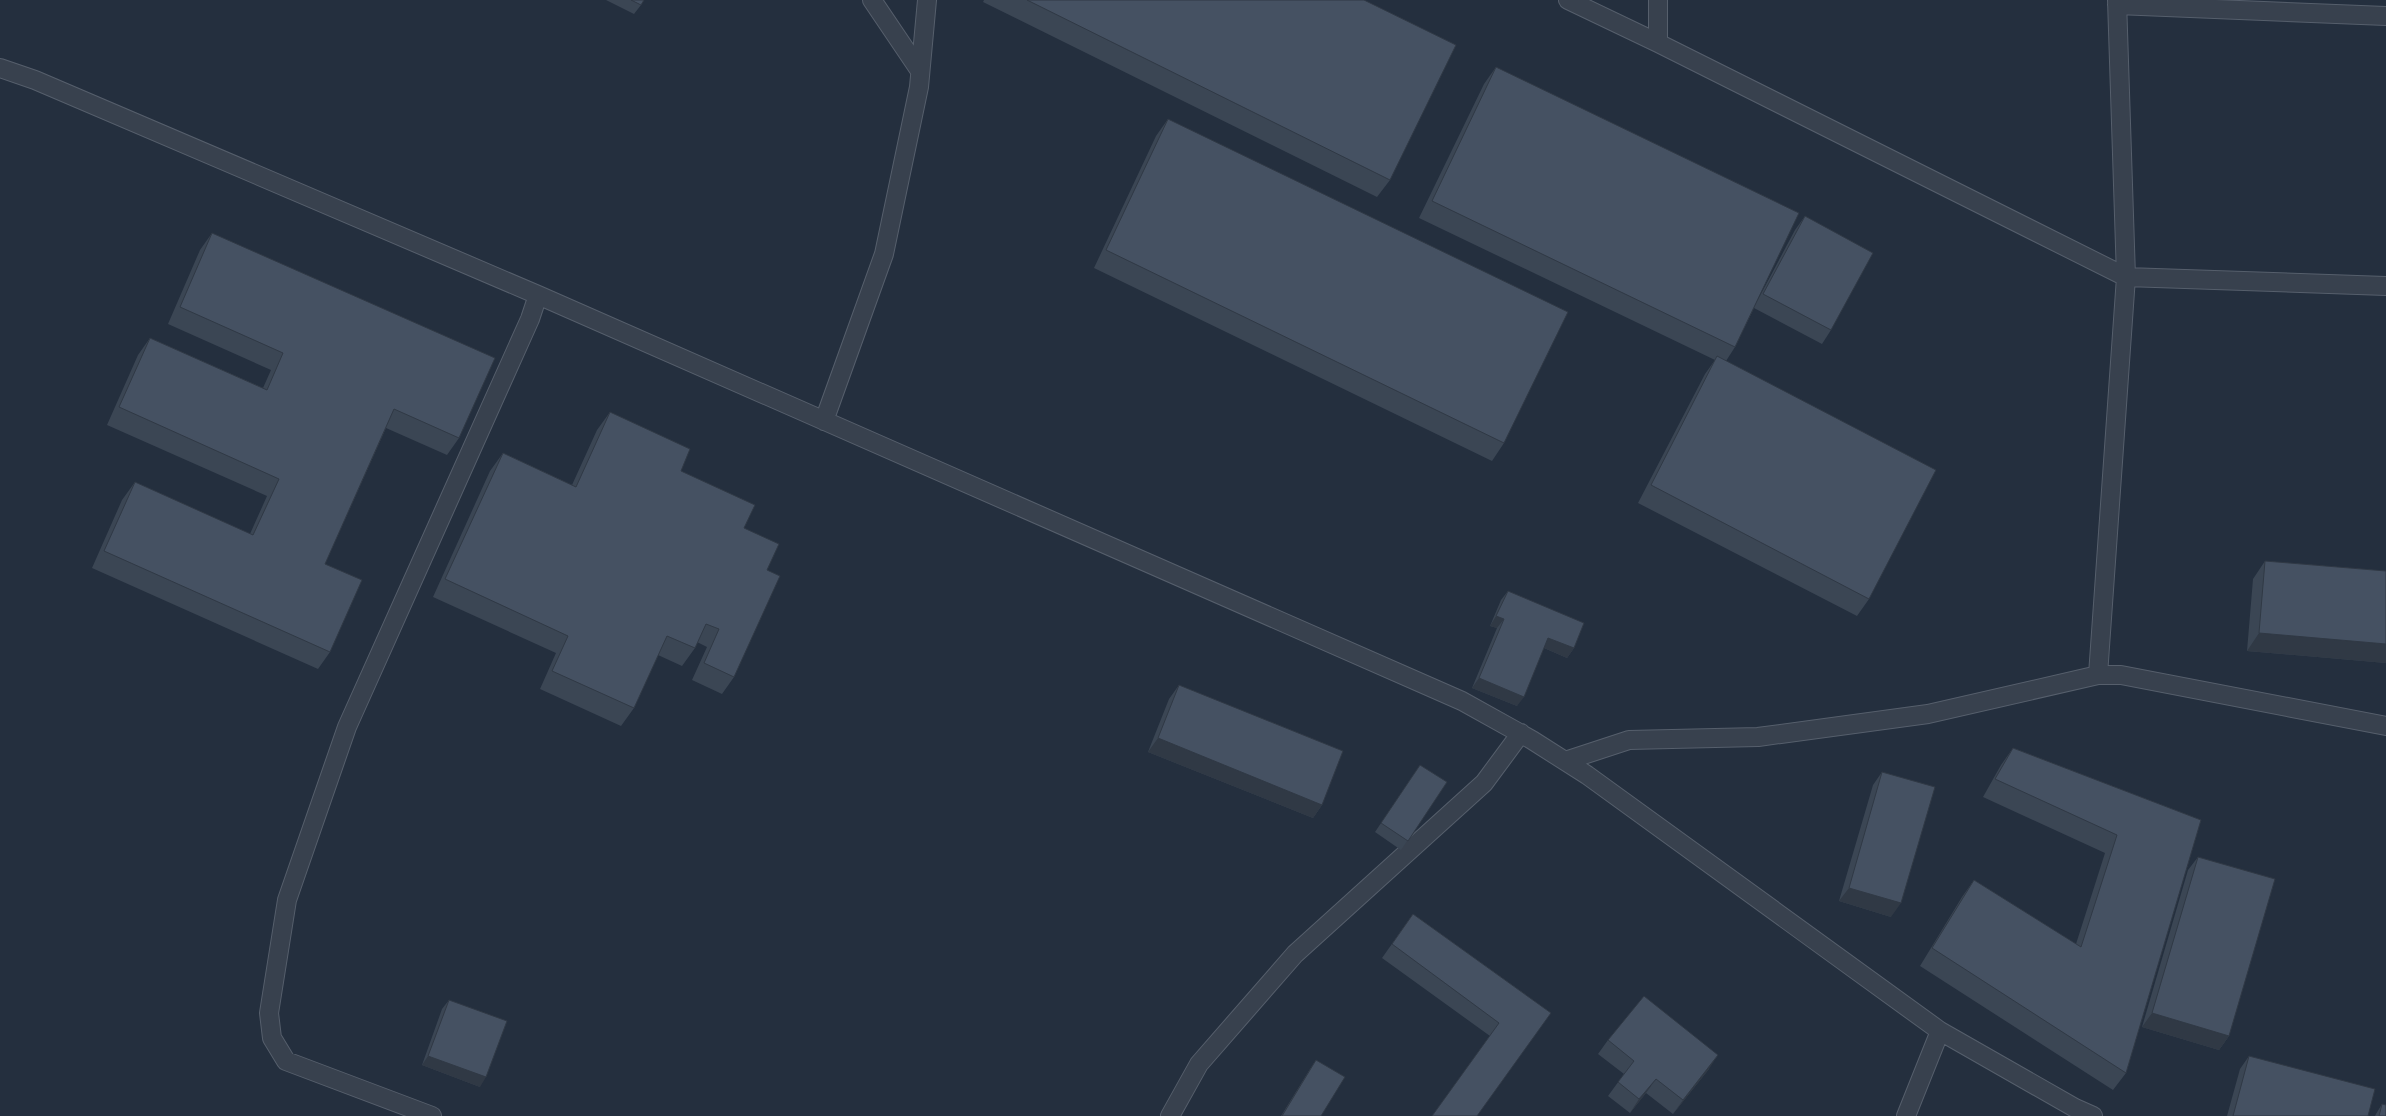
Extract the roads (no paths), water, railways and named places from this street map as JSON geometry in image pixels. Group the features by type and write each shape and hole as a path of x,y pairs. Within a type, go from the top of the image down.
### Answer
{"lane":[{"path":"872,0 920,71"},
{"path":"824,421 884,254 919,87 927,0"},
{"path":"1568,0 1658,43 2126,277 2386,286"},
{"path":"1658,0 1658,43"},
{"path":"2098,675 2126,277 2117,3 2386,16"},
{"path":"0,68 35,80 259,174 1462,701 1521,733 1565,761 1940,1031 2075,1108 2093,1116"},
{"path":"432,1116 286,1061 272,1038 269,1013 287,900 347,727 530,319 538,295"},
{"path":"1565,761 1629,740 1758,737 1928,714 2098,675 2121,675 2386,726"},
{"path":"1170,1116 1199,1064 1295,954 1484,783 1521,733"},
{"path":"1906,1116 1940,1031"}]}
